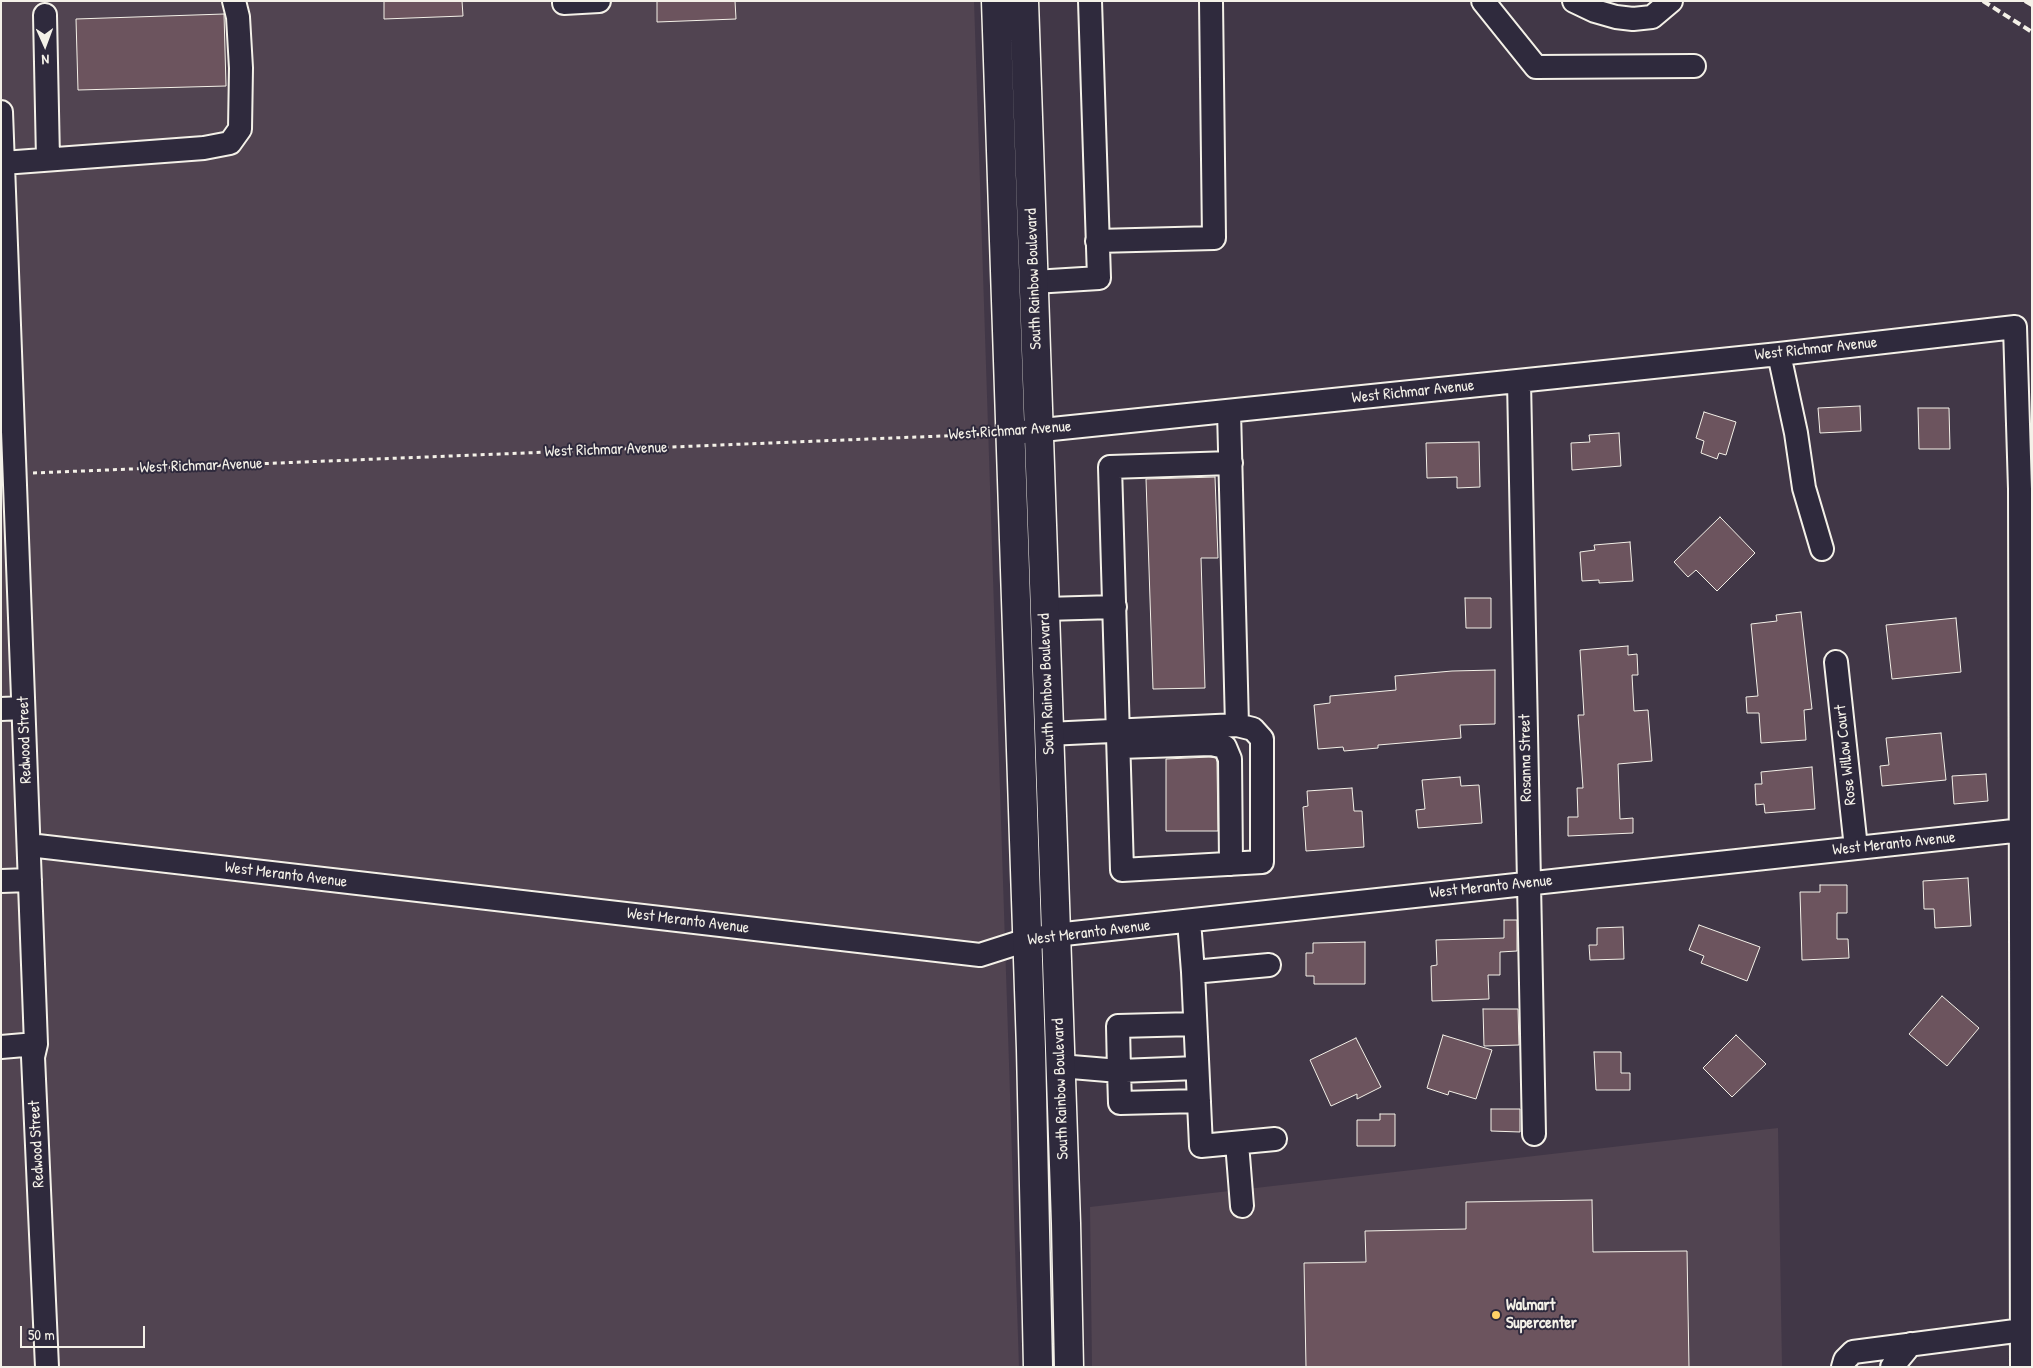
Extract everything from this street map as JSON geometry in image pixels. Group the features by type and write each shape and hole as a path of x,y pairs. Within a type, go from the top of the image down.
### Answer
{"main road":[{"name":"South Rainbow Boulevard","path":"996,1 1009,433 1028,940 1038,1367"},
{"name":"South Rainbow Boulevard","path":"1024,1 1069,1367"}],"street":[{"path":"3,163 204,148 230,143 240,129 241,68 238,17 234,1"},
{"path":"564,3 599,1"},
{"path":"1034,282 1099,278 1090,1"},
{"path":"1097,241 1214,238 1211,1"},
{"path":"1483,1 1536,67 1694,66"},
{"path":"1574,1 1595,11 1616,17 1633,19 1652,17 1671,1"},
{"path":"46,15 48,159"},
{"name":"Redwood Street","path":"1,112 7,474 23,708 36,1044 33,1057 47,1367"},
{"name":"West Richmar Avenue","path":"1009,433 1778,354 2015,327 2026,489"},
{"path":"1778,354 1796,433 1804,488 1822,549"},
{"name":"Rosanna Street","path":"1519,381 1534,1134"},
{"path":"1229,411 1237,725"},
{"path":"1119,739 1237,725 1253,729 1262,739 1262,862 1122,870 1110,467 1230,464"},
{"path":"2022,1367 2027,1083 2026,489"},
{"path":"1045,609 1115,607"},
{"name":"Rose Willow Court","path":"1836,662 1856,848"},
{"path":"1,709 23,708"},
{"path":"1048,734 1225,746 1230,759 1231,864"},
{"name":"West Meranto Avenue","path":"29,846 980,955 1028,940 1056,935 2026,829"},
{"path":"1,881 30,880"},
{"path":"1189,921 1194,972 1201,1146 1275,1139"},
{"path":"1194,972 1269,965"},
{"path":"1196,1024 1118,1026 1120,1103 1199,1101"},
{"path":"1,1046 36,1044"},
{"path":"1060,1066 1119,1071 1198,1068"},
{"path":"1237,1143 1242,1206"},
{"path":"1843,1367 1845,1360 1853,1352 2023,1330"},
{"path":"1892,1367 1911,1344"}],"path":[{"name":"West Richmar Avenue","path":"7,474 1009,433"}],"shaded area":[{"path":"1,1 974,1 1019,1367 1,1367"},
{"path":"1778,1128 1782,1367 1092,1367 1090,1207"}],"building":[{"path":"384,1 462,1 463,16 384,19"},
{"path":"657,1 735,1 736,19 657,22"},
{"path":"224,14 226,86 78,90 76,19"},
{"path":"1860,406 1861,431 1820,433 1818,408"},
{"path":"1918,408 1949,408 1950,449 1919,449"},
{"path":"1704,412 1736,422 1726,455 1719,453 1717,459 1701,453 1704,441 1696,438"},
{"path":"1619,433 1621,466 1572,470 1571,443 1590,442 1589,435"},
{"path":"1479,442 1480,487 1457,488 1457,477 1427,478 1426,443"},
{"path":"1215,477 1218,558 1201,558 1205,688 1153,689 1146,479"},
{"path":"1720,517 1755,553 1717,591 1696,570 1688,577 1674,562"},
{"path":"1630,542 1633,581 1599,583 1599,580 1582,581 1580,552 1595,550 1594,545"},
{"path":"1465,598 1491,598 1491,628 1466,628"},
{"path":"1801,612 1812,709 1804,710 1806,740 1761,743 1759,713 1747,713 1746,697 1758,696 1751,624 1777,621 1776,615"},
{"path":"1956,618 1961,672 1892,679 1886,625"},
{"path":"1628,646 1628,655 1637,654 1638,675 1632,675 1634,711 1648,710 1652,761 1618,764 1620,819 1633,818 1633,833 1568,836 1568,817 1578,817 1577,788 1583,788 1578,715 1584,715 1580,650"},
{"path":"1495,670 1495,724 1460,725 1461,738 1378,745 1378,748 1344,751 1343,747 1318,749 1314,705 1330,703 1330,696 1396,690 1395,676 1452,671"},
{"path":"1941,733 1946,780 1882,786 1880,766 1889,765 1886,738"},
{"path":"1216,758 1217,762 1218,831 1166,831 1166,759"},
{"path":"1812,767 1815,809 1765,813 1764,804 1756,805 1755,784 1762,784 1761,772"},
{"path":"1986,774 1988,801 1954,804 1952,776"},
{"path":"1460,777 1461,786 1479,785 1482,823 1418,828 1416,810 1425,809 1422,780"},
{"path":"1352,788 1354,811 1362,811 1364,847 1306,851 1303,807 1308,806 1307,791"},
{"path":"1968,878 1971,926 1935,928 1934,909 1924,909 1923,881"},
{"path":"1820,885 1847,885 1847,913 1837,913 1837,939 1848,939 1849,958 1802,960 1800,892 1820,892"},
{"path":"1504,920 1517,920 1517,951 1500,952 1500,975 1488,975 1489,999 1432,1001 1431,966 1437,965 1436,940 1504,938"},
{"path":"1699,925 1760,947 1747,981 1701,963 1704,956 1689,950"},
{"path":"1623,927 1624,959 1590,960 1589,945 1597,945 1597,928"},
{"path":"1365,942 1365,984 1314,984 1314,976 1306,976 1306,953 1313,953 1313,943"},
{"path":"1942,996 1979,1028 1947,1066 1909,1034"},
{"path":"1483,1009 1518,1009 1519,1045 1484,1046"},
{"path":"1443,1035 1492,1050 1476,1099 1449,1091 1448,1095 1427,1088"},
{"path":"1736,1035 1766,1064 1732,1097 1703,1068"},
{"path":"1356,1038 1381,1087 1357,1099 1357,1094 1331,1106 1310,1060"},
{"path":"1594,1052 1621,1052 1621,1073 1630,1073 1630,1090 1596,1090"},
{"path":"1491,1109 1520,1109 1520,1132 1491,1131"},
{"path":"1380,1114 1395,1114 1395,1146 1357,1146 1357,1120 1380,1120"},
{"name":"Walmart Supercenter","path":"1592,1200 1593,1252 1687,1251 1689,1367 1306,1367 1304,1263 1366,1262 1365,1231 1466,1229 1466,1202"}],"railway":[{"path":"1983,1 2032,32"},
{"path":"2025,1 2032,5"}],"place":[{"name":"Walmart Supercenter","path":"1496,1315"}]}
